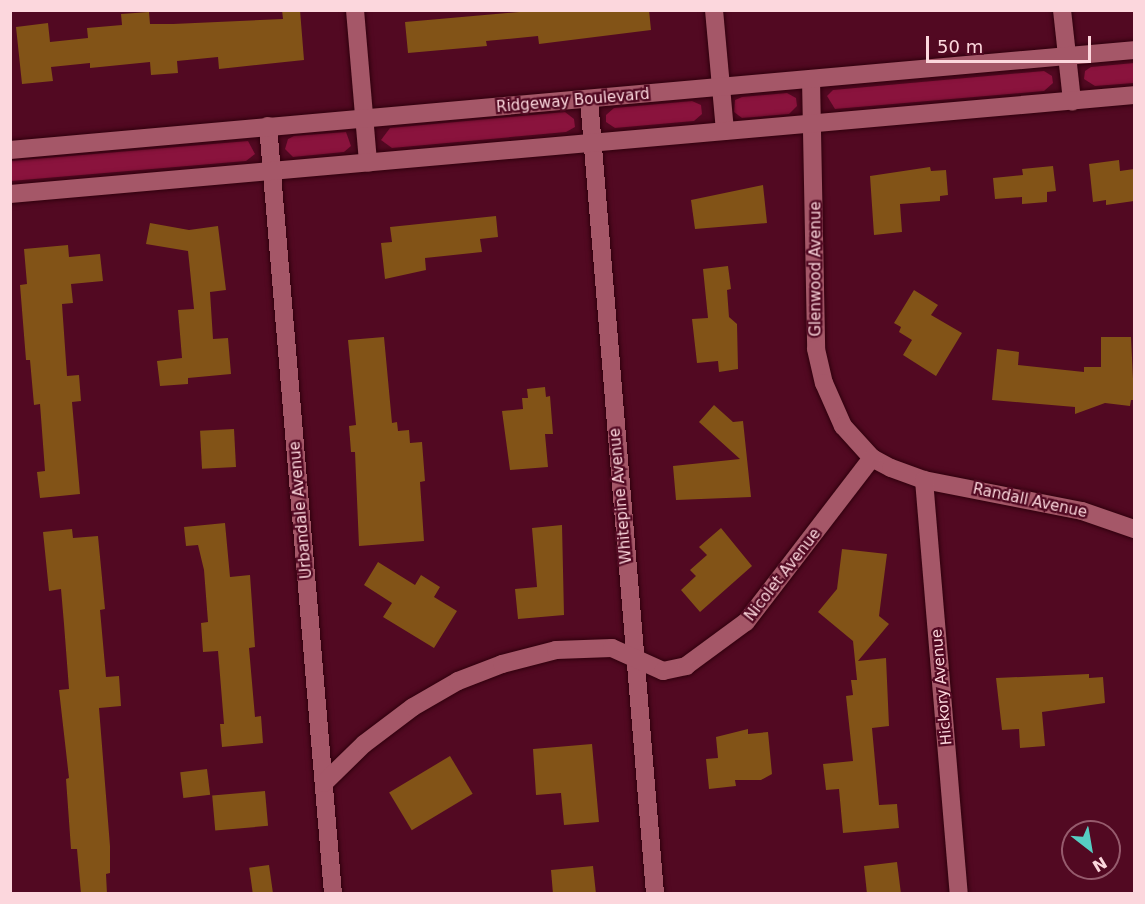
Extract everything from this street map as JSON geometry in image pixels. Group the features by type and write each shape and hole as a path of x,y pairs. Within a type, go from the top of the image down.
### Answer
{"street":[{"path":"355,10 368,162"},
{"path":"714,10 725,131"},
{"path":"1062,10 1072,101"},
{"name":"Ridgeway Boulevard","path":"10,150 1134,50"},
{"name":"Glenwood Avenue","path":"811,80 814,123 816,349 832,407 843,426 873,458 924,480"},
{"path":"10,194 1134,95"},
{"name":"Whitepine Avenue","path":"590,99 655,894"},
{"name":"Urbandale Avenue","path":"268,126 333,894"},
{"name":"Nicolet Avenue","path":"324,783 364,744 412,707 469,677 556,650 612,648 663,671 673,670 723,642 767,598 873,458"},
{"name":"Randall Avenue","path":"924,480 1082,511 1134,529"},
{"name":"Hickory Avenue","path":"924,480 959,894"}],"shaded area":[{"path":"1134,63 1134,83 1095,86 1084,79 1085,71 1091,67"},
{"path":"1044,71 1052,76 1053,83 1044,91 835,109 827,96 833,90"},
{"path":"787,93 796,98 797,106 789,114 742,118 734,112 735,100 742,97"},
{"path":"692,101 701,105 702,114 694,121 615,128 606,122 606,115 614,108"},
{"path":"565,112 574,119 575,127 566,132 392,148 381,140 390,128"},
{"path":"346,132 351,146 344,152 293,157 285,149 288,139 294,136"},
{"path":"248,141 255,154 246,161 11,181 11,161"}],"building":[{"path":"282,10 300,10 304,60 219,69 218,57 177,61 178,73 151,75 150,62 90,68 90,63 51,67 53,81 22,84 16,27 48,23 50,42 88,38 87,28 122,25 121,14 149,12 150,24 173,24 283,19"},
{"path":"542,10 649,10 651,30 539,44 538,36 486,41 487,46 408,53 405,22"},
{"path":"1119,160 1120,171 1134,169 1134,201 1106,205 1106,200 1093,202 1089,164"},
{"path":"1053,166 1056,191 1047,192 1047,202 1022,204 1022,197 995,199 993,178 1023,175 1022,169"},
{"path":"930,167 931,171 946,170 948,195 940,196 940,201 900,204 902,232 874,235 870,176"},
{"path":"763,185 767,223 695,229 691,200"},
{"path":"496,216 498,237 480,239 482,252 425,258 426,270 385,279 381,243 392,242 390,227"},
{"path":"150,223 189,230 218,226 226,290 210,292 213,339 228,338 231,374 188,378 188,384 160,386 157,361 182,358 178,310 194,309 188,251 146,244"},
{"path":"68,245 69,257 100,254 103,281 71,284 73,303 62,304 67,376 79,375 81,401 72,402 80,494 40,498 37,472 45,471 40,404 34,405 30,360 26,360 20,285 27,284 24,249"},
{"path":"728,266 731,289 727,290 729,317 737,324 738,369 719,372 718,361 697,363 692,319 708,318 703,269"},
{"path":"914,290 938,305 931,315 962,333 936,376 903,355 912,340 899,332 901,327 894,323"},
{"path":"384,337 392,423 397,422 398,431 409,430 410,443 422,442 425,481 420,482 424,541 359,546 355,452 351,452 349,426 356,425 348,340"},
{"path":"1101,337 1131,337 1134,400 1131,400 1130,406 1105,403 1075,414 1075,407 992,400 997,349 1019,352 1018,365 1084,372 1084,367 1101,367"},
{"path":"545,387 546,397 550,396 553,434 545,434 548,467 510,470 502,411 523,409 522,398 528,398 527,389"},
{"path":"714,405 733,422 743,421 751,497 676,500 673,466 740,459 699,422"},
{"path":"234,429 236,467 202,469 200,431"},
{"path":"225,523 230,577 250,575 255,647 249,648 255,717 261,716 263,743 222,747 220,724 224,724 218,651 203,652 201,623 208,622 204,570 198,545 186,546 184,527"},
{"path":"562,525 564,615 518,619 515,589 537,587 532,528"},
{"path":"721,528 752,566 700,612 681,590 696,576 690,570 707,555 699,547"},
{"path":"72,529 73,538 98,536 105,609 100,610 106,677 119,676 121,706 99,708 110,846 110,873 106,874 107,894 81,894 77,849 71,849 66,779 69,778 59,690 69,689 61,589 49,591 43,532"},
{"path":"842,549 887,554 879,616 889,624 858,661 886,658 889,726 872,728 879,805 897,804 899,828 843,833 839,789 826,790 823,764 853,761 846,696 853,695 851,680 857,680 853,641 818,612 837,589"},
{"path":"378,562 415,585 421,575 440,587 434,597 457,611 434,648 383,617 392,603 364,585"},
{"path":"1089,674 1089,678 1103,677 1105,703 1042,712 1045,746 1020,748 1019,729 1002,730 996,678"},
{"path":"748,729 748,734 768,732 772,774 761,780 735,780 736,786 709,789 706,759 718,758 716,737"},
{"path":"592,744 599,822 564,825 561,793 536,795 533,749"},
{"path":"450,756 473,794 412,830 389,793"},
{"path":"207,769 210,795 183,798 180,772"},
{"path":"265,791 268,826 215,830 212,796"},
{"path":"897,862 901,894 867,894 864,866"},
{"path":"269,865 273,894 253,894 249,868"},
{"path":"593,866 596,894 553,894 551,870"}]}
